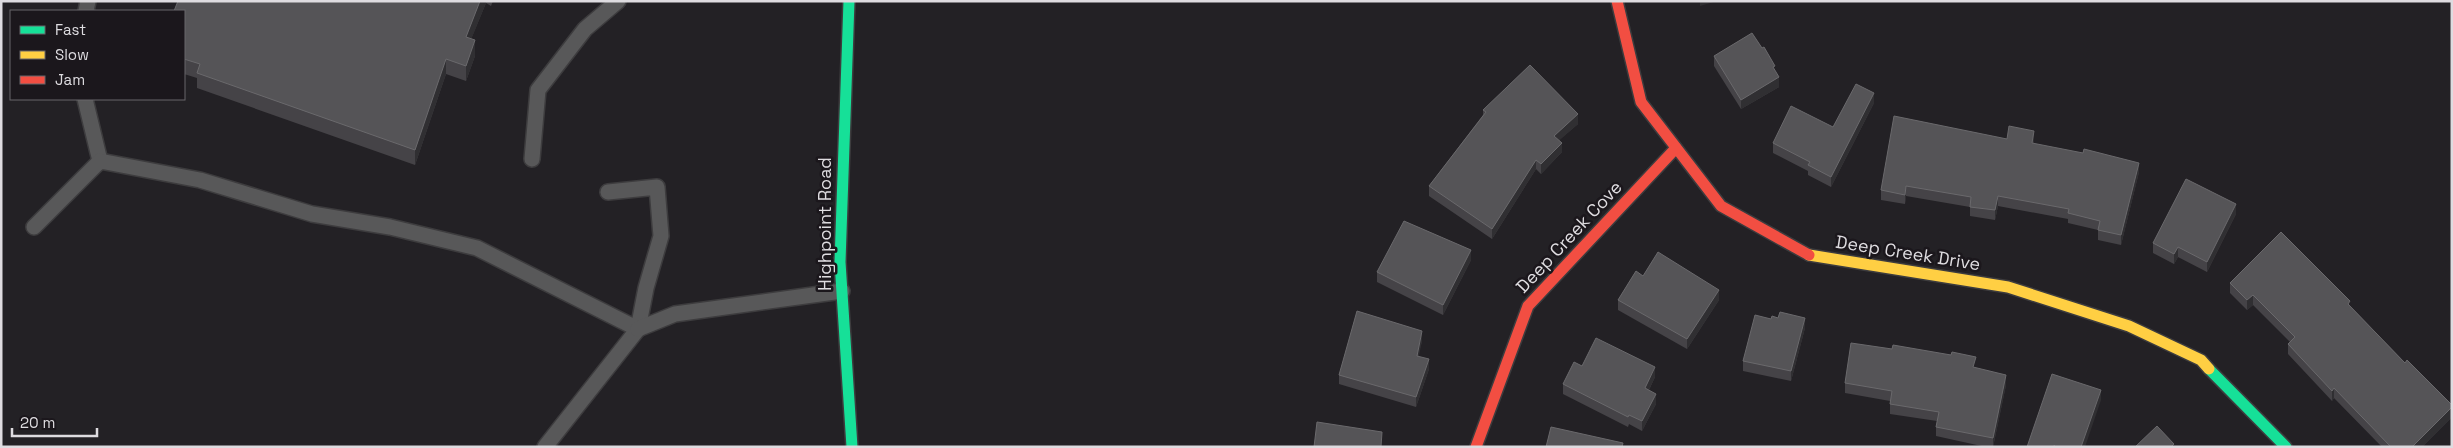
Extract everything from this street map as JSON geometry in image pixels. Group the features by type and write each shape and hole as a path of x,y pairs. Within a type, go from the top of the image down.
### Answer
{"street":[{"name":"Highpoint Road","path":"849,1 840,252 852,447"},
{"name":"Deep Creek Drive","path":"1617,1 1642,102 1721,206 1808,255 2008,287 2129,326 2201,360 2286,447"},
{"name":"Deep Creek Cove","path":"1476,447 1528,306 1676,148"}],"lane":[{"path":"532,159 538,90 585,29 618,1"},
{"path":"85,100 100,161"},
{"path":"100,161 200,180 312,214 390,227 477,248 638,329 675,314 842,291"},
{"path":"34,226 100,161"},
{"path":"545,447 638,329 646,288 661,236 657,187 608,192"}],"building":[{"path":"178,1 480,1 466,37 475,40 466,66 446,59 415,150 197,73 200,64 185,59 185,10 174,10"},
{"path":"1752,33 1762,48 1764,47 1779,77 1741,100 1714,56"},
{"path":"1530,65 1578,114 1554,136 1562,143 1541,164 1536,160 1492,229 1429,186 1486,112 1483,110"},
{"path":"1856,84 1874,93 1831,177 1808,165 1810,162 1773,143 1791,106 1833,127"},
{"path":"1894,116 2007,139 2009,126 2034,131 2032,143 2083,153 2084,149 2139,163 2121,235 2098,230 2100,221 2068,213 2069,209 1998,196 1995,210 1970,207 1971,197 1906,186 1905,195 1881,190"},
{"path":"2186,179 2236,204 2207,262 2178,247 2174,254 2153,243"},
{"path":"1404,221 1471,250 1443,305 1377,272"},
{"path":"2281,232 2350,301 2348,304 2405,363 2407,360 2452,405 2412,447 2391,447 2334,388 2332,391 2288,344 2295,337 2253,295 2247,300 2230,283"},
{"path":"1658,252 1719,290 1687,339 1618,300 1636,271 1643,276"},
{"path":"1357,311 1422,331 1417,356 1429,359 1416,397 1339,375"},
{"path":"1780,312 1805,318 1791,371 1743,361 1755,315 1771,319 1772,316 1778,318"},
{"path":"1596,338 1655,367 1645,388 1656,394 1642,421 1629,415 1628,417 1563,384 1574,362 1582,366"},
{"path":"1851,343 1892,349 1893,345 1951,355 1952,352 1976,357 1973,367 2006,375 1993,438 1936,427 1939,412 1890,404 1892,391 1845,383"},
{"path":"2052,374 2101,390 2081,447 2056,447 2054,445 2054,447 2027,447"},
{"path":"1317,422 1382,432 1381,447 1314,447"},
{"path":"2157,426 2174,444 2171,447 2135,447"},
{"path":"1551,427 1623,443 1622,447 1546,447"}],"traffic: fast":[{"path":"849,1 840,262 852,447"},
{"path":"2209,369 2286,447"}],"traffic: slow":[{"path":"1809,255 2008,287 2129,326 2201,360 2209,369"}],"traffic: jam":[{"path":"1617,1 1641,102 1721,206 1809,255"},
{"path":"1476,447 1528,306 1676,148"}]}
